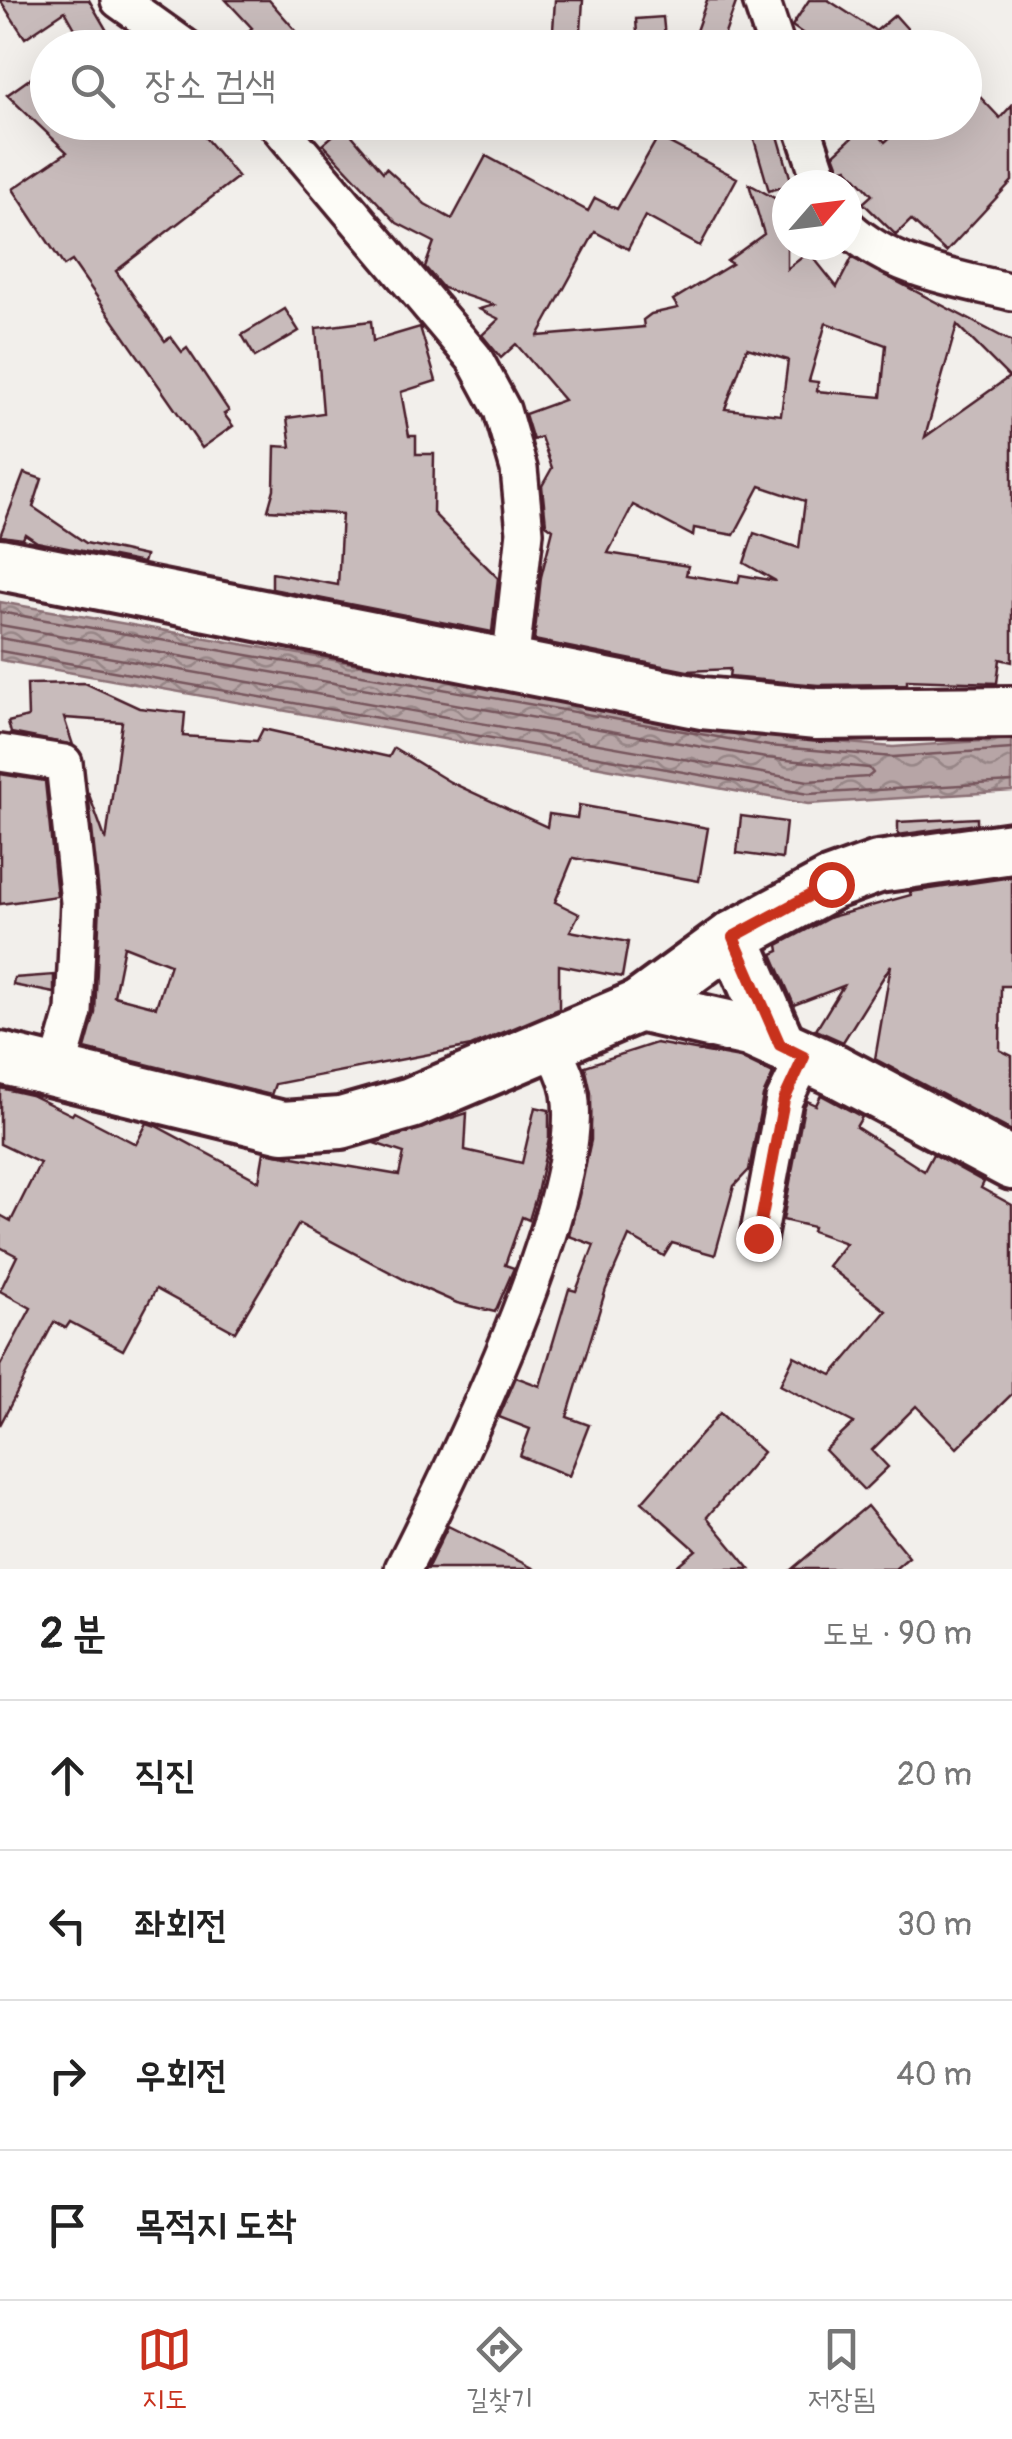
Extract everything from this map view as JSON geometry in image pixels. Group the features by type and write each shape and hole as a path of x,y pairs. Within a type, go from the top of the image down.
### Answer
{"street":[{"path":"119,0 161,30"},
{"path":"761,0 771,30"},
{"path":"290,140 474,358 502,410 519,469 525,532 510,665"},
{"path":"807,140 817,170"},
{"path":"862,241 913,267 1012,292"},
{"path":"0,564 702,703 798,712 1012,712"},
{"path":"0,753 64,763 79,902 74,1012 56,1074"},
{"path":"0,1058 283,1127 340,1122 411,1103 639,1006 733,937 785,906 878,867 1012,848"},
{"path":"733,937 792,1051 758,1238"},
{"path":"639,1006 749,1031 1012,1164"},
{"path":"403,1569 473,1431 552,1211 568,1143 570,1094 559,1059 548,1044"}],"water":[{"path":"0,602 770,736 893,747 1012,739 1012,791 808,804 0,660"}],"building":[{"path":"0,0 89,0 106,30 76,30 65,11 37,30 30,30 25,38"},
{"path":"226,0 269,0 295,30 250,30"},
{"path":"555,0 583,0 581,30 553,30"},
{"path":"707,0 737,0 726,30 696,30"},
{"path":"809,0 828,0 874,30 798,30 792,26"},
{"path":"895,15 908,30 877,30"},
{"path":"663,17 664,30 637,30 636,19"},
{"path":"30,79 30,117 7,95"},
{"path":"982,99 1000,118 1012,105 1012,181 946,252 911,220 896,235 863,203 872,195 862,184 862,170 840,170 834,154 849,140 982,140"},
{"path":"54,140 207,140 238,177 116,271 165,341 171,337 182,352 187,348 229,411 224,414 233,426 202,448 72,261 64,266 13,189 67,152"},
{"path":"328,140 356,140 383,172 386,168 425,204 452,219 486,156 588,211 595,198 617,209 656,140 664,140 737,178 700,246 645,216 628,249 595,232 538,336 644,327 643,320 651,314 678,308 673,300 732,264 727,261 764,234 749,184 772,197 772,260 787,260 787,269 799,260 815,260 837,287 851,260 856,260 1012,342 1012,662 1000,659 997,683 907,680 907,684 818,685 729,677 730,669 687,671 534,640 541,577 553,529 546,524 542,486 552,468 541,437 533,440 525,414 564,400 516,344 501,358 482,335 499,319 479,309 494,305 443,288 425,267 434,242 397,223 323,144","holes":["826,323 886,345 881,397 817,391 818,382 809,381","957,325 1009,377 925,437","747,348 788,360 781,415 725,409","760,486 805,501 799,548 754,533 744,563 776,581 740,575 738,583 686,575 688,566 608,553 633,505 693,536 694,528 734,535"]},
{"path":"754,140 779,140 788,170 772,170 769,191"},
{"path":"285,309 299,331 255,357 242,335"},
{"path":"371,321 373,341 420,327 436,381 401,392 409,436 416,436 416,454 434,454 433,513 498,578 492,632 272,589 272,573 338,585 342,514 268,510 274,489 275,446 291,447 287,418 323,413 316,328"},
{"path":"24,473 42,479 33,507 86,543 145,556 143,563 37,542 25,534 23,539 0,536"},
{"path":"85,683 139,708 185,713 183,736 257,741 263,729 389,757 394,748 450,782 547,827 549,814 577,818 579,805 708,828 699,881 573,858 555,902 579,914 570,931 628,942 622,977 559,965 559,1009 471,1046 275,1084 271,1095 85,1049 95,1013 100,903 88,792 106,841 122,722 64,718 73,745 11,733 8,722 28,717 27,684","holes":["124,946 170,964 156,1007 114,996"]},
{"path":"0,774 45,781 57,896 0,904"},
{"path":"741,816 786,822 782,859 737,853"},
{"path":"977,818 977,824 898,835 898,822"},
{"path":"1012,877 1012,986 1001,986 1000,1050 1012,1056 1012,1131 875,1059 891,965 843,1042 816,1030 843,986 794,1005 772,954 779,951 778,945 831,917 911,895 910,892"},
{"path":"54,975 54,993 13,985 14,978"},
{"path":"656,1043 740,1058 773,1074 763,1096 749,1170 734,1186 715,1255 672,1243 664,1256 629,1236 606,1289 567,1417 589,1425 569,1476 520,1456 530,1429 499,1417 516,1377 540,1386 569,1289 576,1291 594,1245 569,1236 591,1140 591,1093 585,1066"},
{"path":"0,1088 31,1095 72,1115 74,1112 136,1144 147,1123 156,1126 259,1181 264,1152 399,1175 404,1153 374,1143 467,1113 465,1150 522,1163 535,1107 549,1110 549,1138 529,1220 522,1217 505,1265 514,1268 495,1312 457,1303 407,1281 299,1224 235,1332 156,1289 123,1350 70,1322 66,1328 54,1322 0,1425 0,1366 31,1308 0,1291 17,1256 0,1247 0,1215 11,1221 40,1163 0,1144"},
{"path":"821,1095 862,1117 856,1127 924,1171 933,1154 984,1182 981,1188 1012,1205 1012,1394 957,1448 916,1406 872,1450 888,1467 864,1490 825,1450 854,1423 780,1385 794,1356 832,1375 886,1311 828,1266 846,1243 812,1231 813,1227 783,1220 804,1107 807,1101 816,1105"},
{"path":"720,1413 763,1452 707,1517 750,1569 673,1569 696,1550 642,1502"},
{"path":"867,1506 909,1557 895,1569 792,1569"},
{"path":"448,1526 535,1569 427,1569"}],"route":[{"path":"758,1238 784,1100 804,1057 780,1045 748,981 733,937 831,884"}]}
